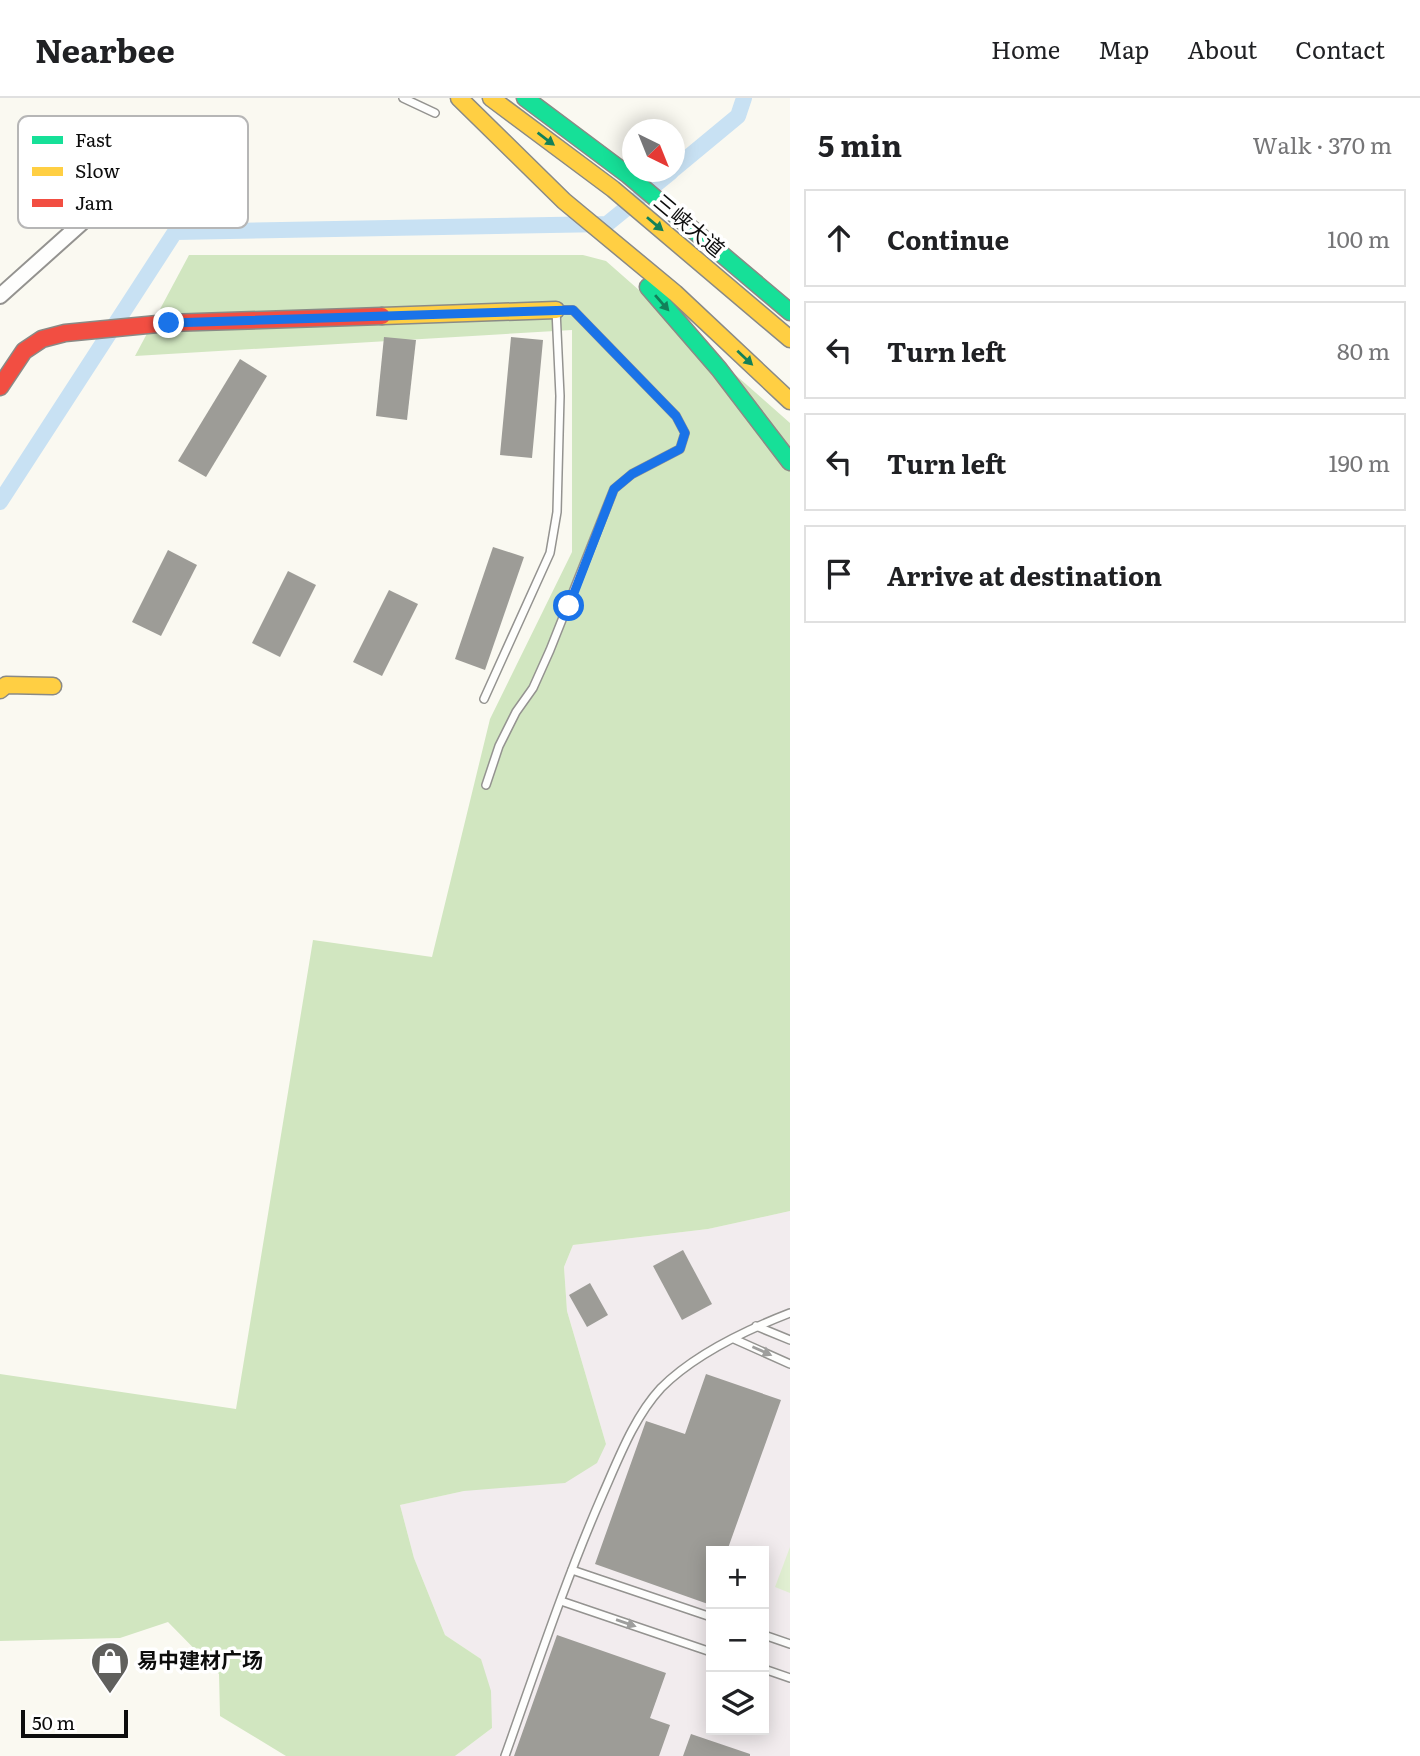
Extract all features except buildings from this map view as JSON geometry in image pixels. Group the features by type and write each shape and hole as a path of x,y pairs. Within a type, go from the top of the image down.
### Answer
{"main road":[{"path":"459,98 564,201 675,293 790,401"},
{"name":"三峡大道","path":"491,98 613,189 790,339"},
{"name":"三峡大道","path":"525,98 628,175 790,312"},
{"path":"601,233 719,369 790,462"},
{"path":"733,262 790,296"},
{"path":"0,387 24,351 42,339 65,333 150,326 555,310"},
{"path":"0,690 6,685 53,686"}],"street":[{"path":"0,296 76,228"}],"lane":[{"path":"402,98 435,113"},
{"path":"484,699 550,553 556,512 560,396 555,310 573,310 676,416 685,433 680,449 632,474 614,489 545,663 499,746 486,785"},
{"path":"505,1756 572,1570 612,1471 640,1418 662,1388 756,1326 790,1313"},
{"path":"756,1326 790,1340"},
{"path":"734,1339 790,1364"},
{"path":"572,1570 706,1615"},
{"path":"561,1601 706,1650"},
{"path":"769,1637 790,1644"},
{"path":"769,1671 790,1678"}],"shaded area":[{"path":"790,1211 790,1756 455,1756 492,1728 481,1659 445,1635 414,1558 400,1505 464,1491 606,1444 567,1311 564,1267 573,1245 708,1229"}],"green space":[{"path":"189,255 583,255 606,261 790,423 790,1211 708,1229 573,1245 564,1267 567,1311 606,1444 597,1463 565,1483 464,1491 400,1505 414,1558 445,1635 481,1659 491,1691 492,1728 455,1756 286,1756 220,1716 219,1674 168,1622 120,1638 0,1641 0,1374 236,1409 313,940 432,957 490,719 572,552 572,330 135,356"},
{"path":"790,1547 790,1593 775,1587"}],"waterway":[{"path":"685,160 738,116 744,98"},
{"path":"0,502 175,232 607,224 659,182"}],"traffic: fast":[{"path":"525,98 628,175 790,312"},
{"path":"648,287 719,369 790,462"}],"traffic: slow":[{"path":"459,98 564,201 675,293 790,401"},
{"path":"491,98 613,189 790,339"},
{"path":"382,316 556,310"},
{"path":"0,690 6,685 53,686"}],"traffic: jam":[{"path":"0,387 24,351 42,339 65,333 168,323 382,316"}],"place":[{"name":"易中建材广场","path":"110,1695"}],"route":[{"path":"169,323 573,310 676,416 685,433 680,449 632,474 614,489 569,606"}]}
